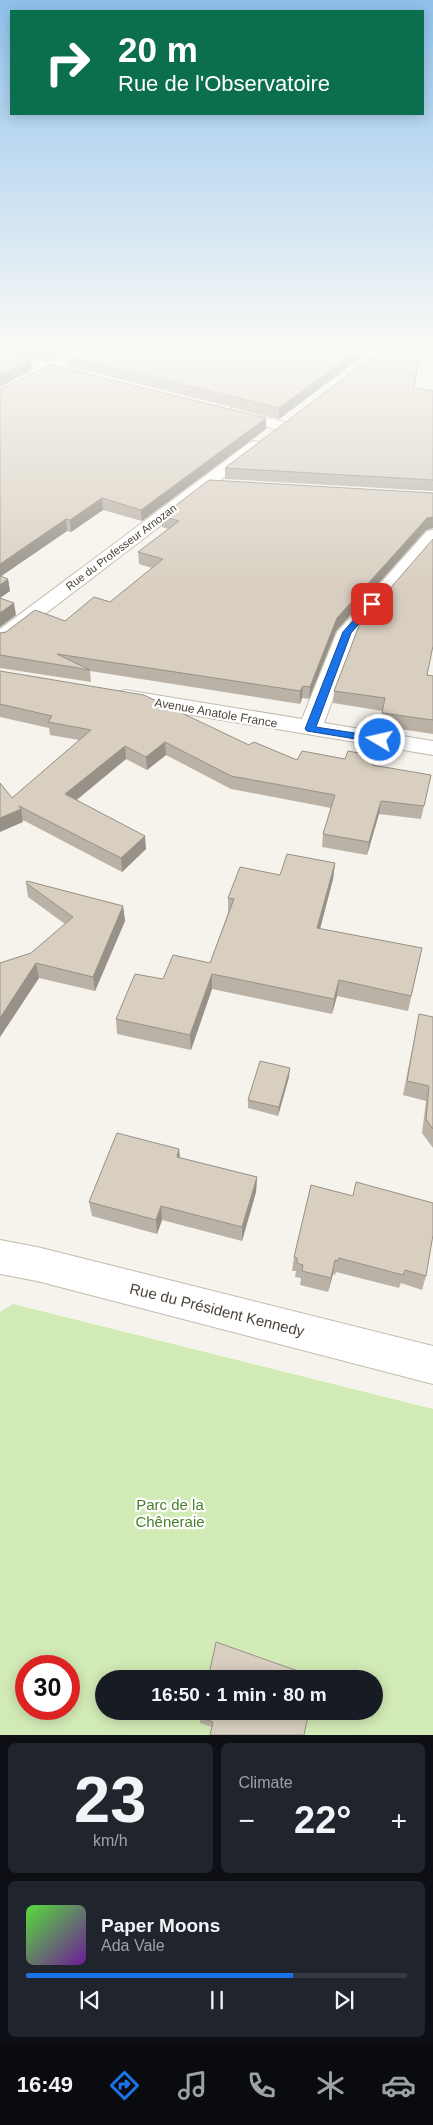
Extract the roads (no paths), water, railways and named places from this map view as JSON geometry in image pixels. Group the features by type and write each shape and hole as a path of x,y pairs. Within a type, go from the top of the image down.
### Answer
{"street":[{"name":"Rue du Professeur Arnozan","path":"0,639 279,428"},
{"path":"202,485 232,487"},
{"path":"310,729 347,632 433,535"},
{"name":"Avenue Anatole France","path":"107,694 433,748"},
{"name":"Rue du Président Kennedy","path":"0,1257 47,1266 433,1365"}],"park label":[{"name":"Parc de la Chêneraie","path":"170,1514"}]}
